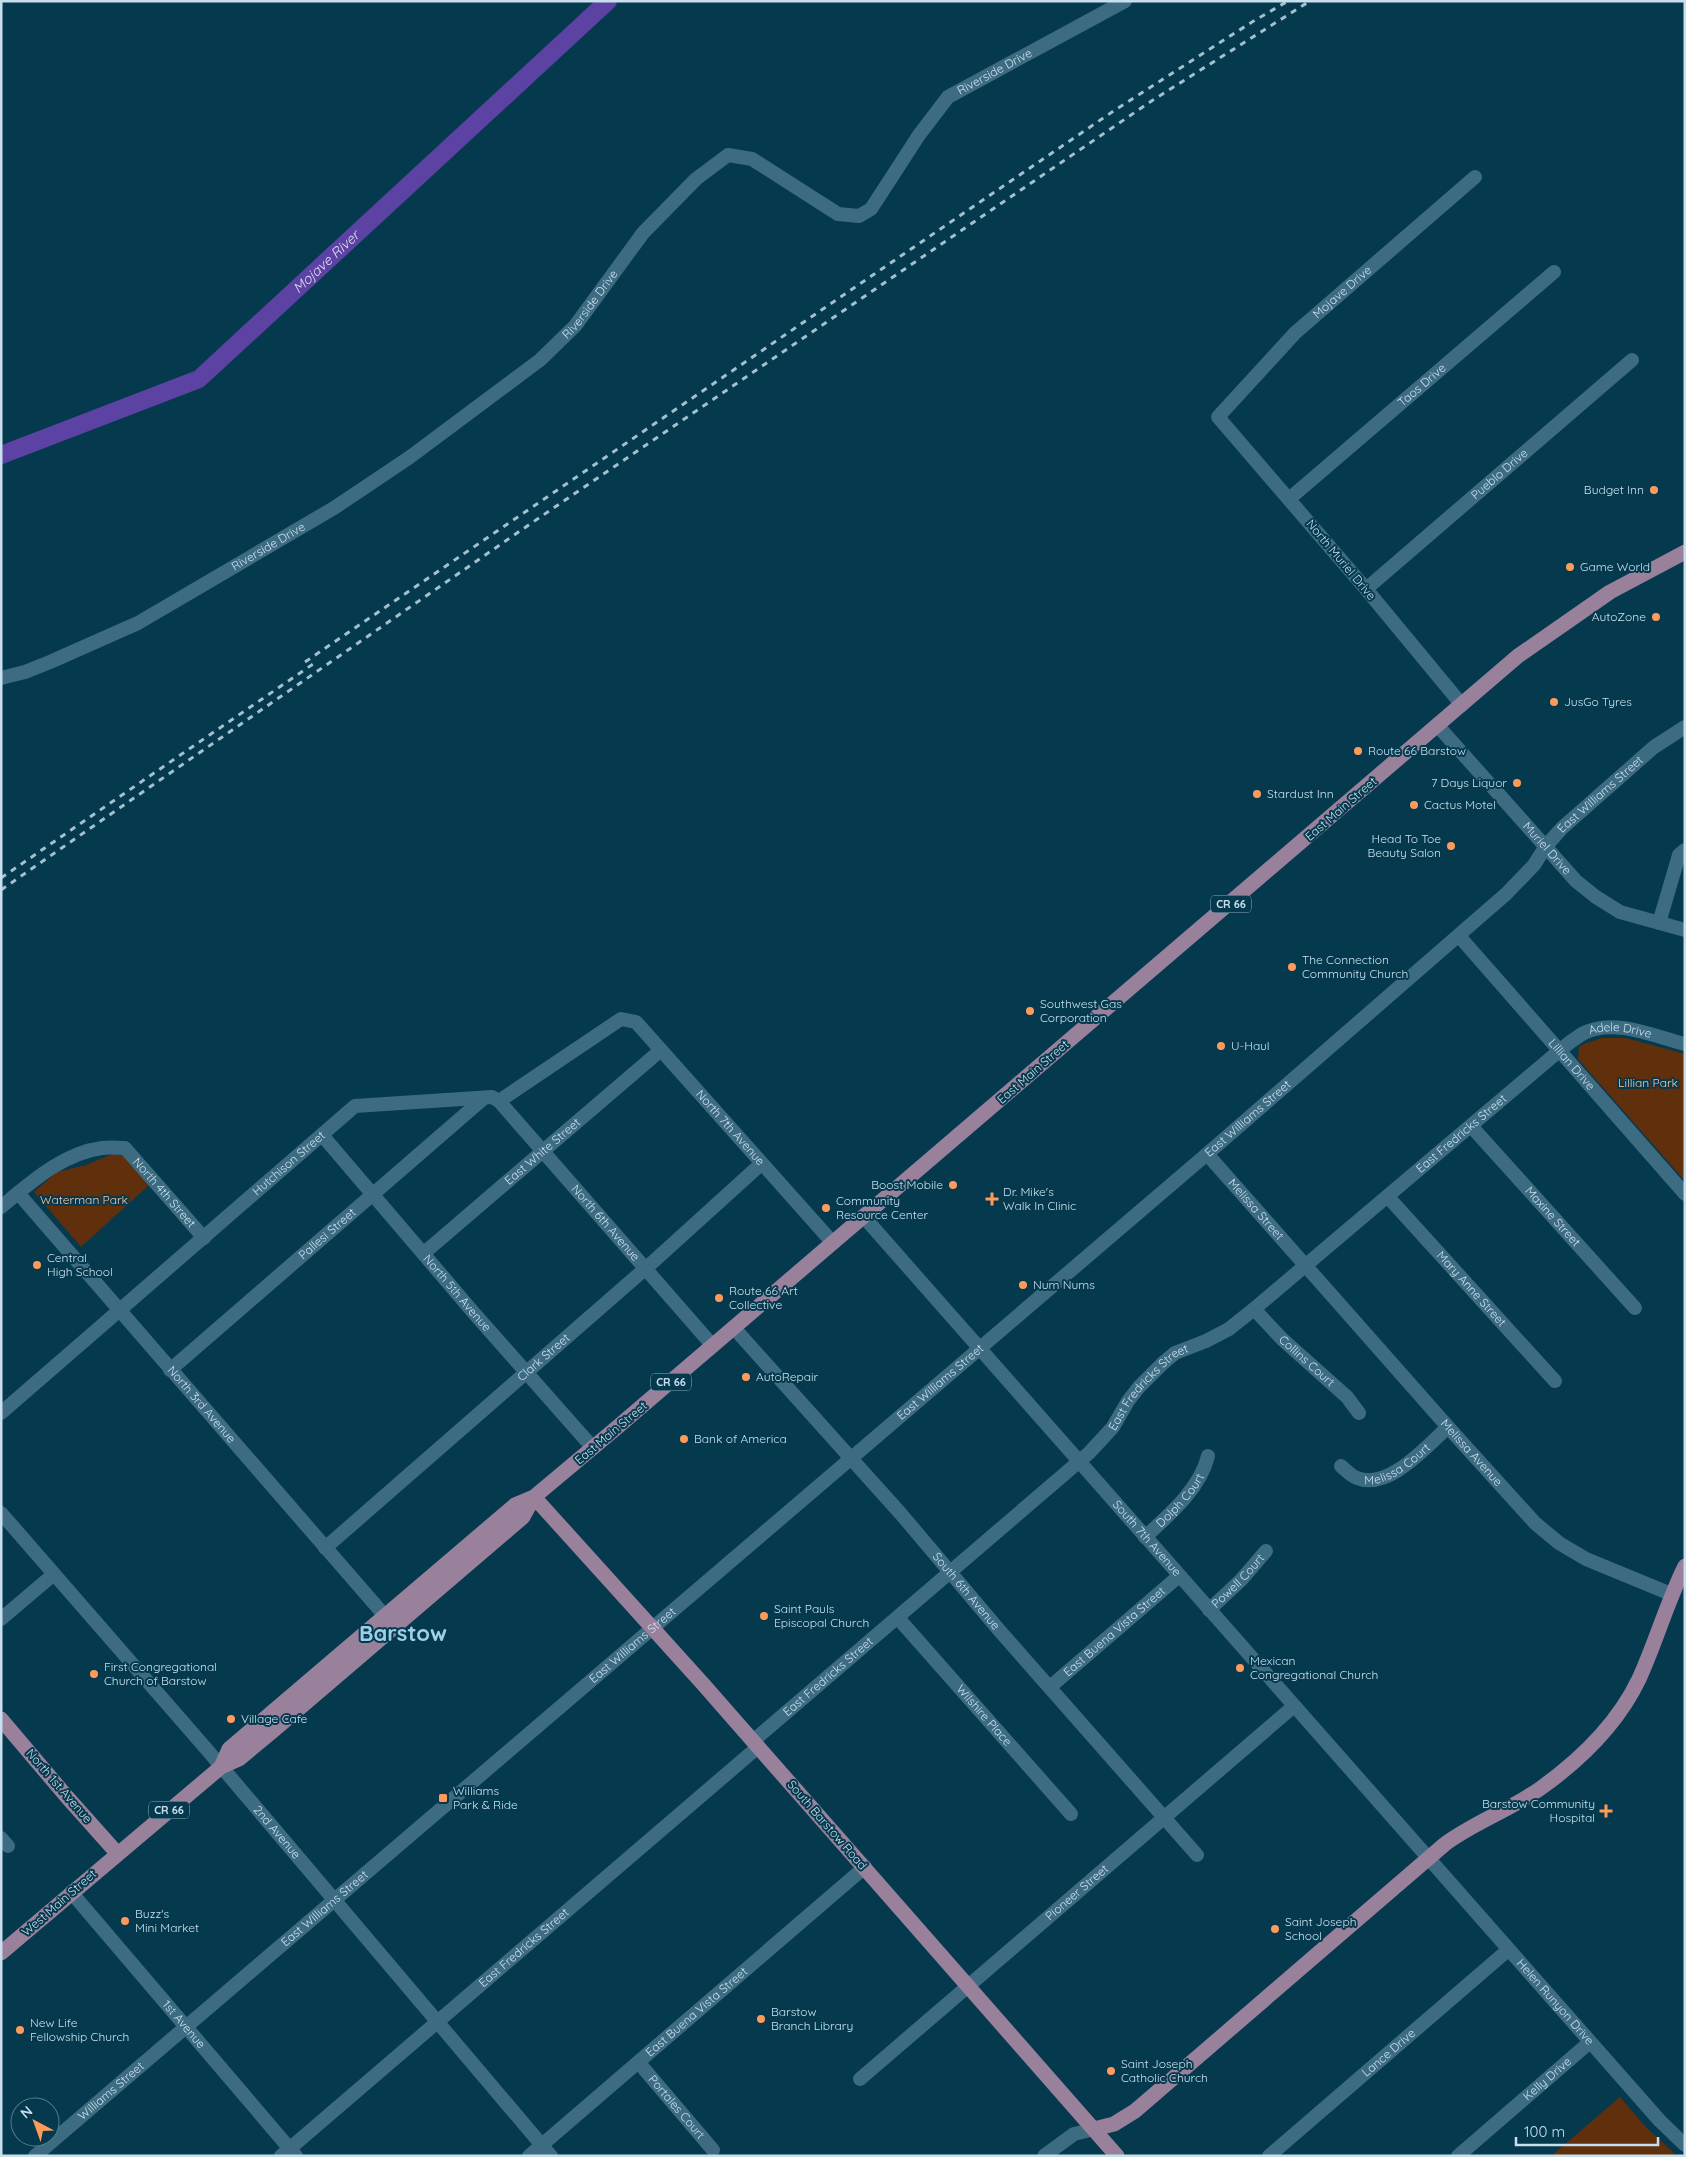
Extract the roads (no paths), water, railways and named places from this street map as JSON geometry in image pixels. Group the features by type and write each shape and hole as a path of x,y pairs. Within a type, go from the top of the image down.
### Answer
{"main road":[{"name":"East Main Street","path":"221,1767 229,1749 514,1505 534,1497 593,1448 1518,656 1573,616 1624,584 1685,552"},
{"name":"East Main Street","path":"117,1852 221,1767 239,1759 523,1517 534,1497"},
{"name":"South Barstow Road","path":"534,1497 652,1627 1117,2156"},
{"path":"1094,2129 1114,2124 1135,2111 1461,1832 1538,1790 1564,1771 1591,1746 1616,1716 1638,1680 1671,1594 1685,1566"},
{"name":"North 1st Avenue","path":"1,1719 67,1797 117,1852"},
{"name":"West Main Street","path":"1,1953 117,1852"}],"street":[{"name":"Riverside Drive","path":"1,678 50,662 138,623 334,508 410,457 540,360 574,326 648,227 696,179 728,155 752,159 838,214 859,216 871,209 919,135 948,97 1125,1"},
{"name":"Mojave Drive","path":"1218,417 1295,333 1475,177"},
{"name":"Taos Drive","path":"1289,499 1554,272"},
{"name":"Pueblo Drive","path":"1366,589 1632,360"},
{"name":"North Muriel Drive","path":"1218,417 1366,589 1462,705"},
{"name":"Muriel Drive","path":"1438,726 1576,881 1596,897 1620,912 1685,930"},
{"name":"East Williams Street","path":"185,2026 1207,1154 1459,936 1522,878 1562,828 1654,747 1685,727"},
{"path":"1659,923 1679,855 1685,850"},
{"name":"Lillian Drive","path":"1459,936 1685,1194"},
{"name":"North 7th Avenue","path":"499,1101 621,1019 636,1022 833,1243"},
{"name":"Adele Drive","path":"1559,1051 1582,1034 1604,1028 1631,1029 1685,1044"},
{"name":"East White Street","path":"424,1253 661,1050"},
{"name":"East Fredricks Street","path":"289,2153 898,1618 1079,1462 1102,1441 1113,1427 1128,1401 1163,1363 1175,1353 1206,1341 1229,1329 1559,1051"},
{"name":"Hutchison Street","path":"1,1413 356,1106 492,1097 499,1101"},
{"name":"Pallesi Street","path":"170,1370 341,1224 372,1194 484,1098"},
{"name":"North 6th Avenue","path":"499,1101 713,1346"},
{"name":"Maxine Street","path":"1471,1126 1635,1308"},
{"name":"North 5th Avenue","path":"322,1135 593,1448"},
{"name":"North 4th Street","path":"18,1193 43,1172 76,1156 101,1148 125,1148 204,1238"},
{"name":"Melissa Street","path":"1207,1154 1305,1266"},
{"name":"Clark Street","path":"325,1548 761,1164"},
{"path":"1,1207 18,1193"},
{"name":"North 3rd Avenue","path":"18,1193 385,1616"},
{"name":"Mary Anne Street","path":"1388,1197 1554,1380"},
{"name":"South 7th Avenue","path":"864,1217 1428,1859"},
{"name":"Melissa Avenue","path":"1305,1266 1529,1517 1560,1543 1586,1559 1671,1594"},
{"name":"Collins Court","path":"1254,1309 1282,1339 1347,1397 1359,1413"},
{"name":"South 6th Avenue","path":"734,1328 795,1398 851,1457 1197,1855"},
{"name":"Melissa Court","path":"1342,1466 1356,1478 1368,1481 1382,1479 1399,1470 1448,1427"},
{"name":"Dolph Court","path":"1145,1537 1182,1501 1205,1466 1208,1456"},
{"name":"2nd Avenue","path":"1,1513 334,1899 551,2156"},
{"name":"Powell Court","path":"1209,1610 1241,1580 1266,1551"},
{"path":"1,1619 54,1574"},
{"name":"East Buena Vista Street","path":"1050,1687 1179,1576"},
{"name":"Wilshire Place","path":"898,1618 1071,1814"},
{"name":"Pioneer Street","path":"860,2079 1294,1706"},
{"name":"Helen Runyon Drive","path":"1428,1859 1660,2121 1685,2145"},
{"name":"East Buena Vista Street","path":"529,2156 864,1867"},
{"name":"1st Avenue","path":"71,1892 185,2026 289,2153"},
{"name":"Lance Drive","path":"1269,2156 1508,1950"},
{"name":"Williams Street","path":"35,2156 185,2026"},
{"name":"Kelly Drive","path":"1458,2156 1590,2042"},
{"name":"Portales Court","path":"639,2063 713,2150"},
{"path":"1044,2156 1074,2134 1094,2129"}],"waterway":[{"name":"Mojave River","path":"1,455 199,379 608,1"}],"railway":[{"path":"305,662 1115,110 1288,1"},
{"path":"1,890 533,522 1153,100 1310,1"},
{"path":"1,878 316,662"}],"place":[{"name":"Budget Inn","path":"1654,490"},
{"name":"Game World","path":"1570,567"},
{"name":"AutoZone","path":"1656,617"},
{"name":"JusGo Tyres","path":"1554,702"},
{"name":"Route 66 Barstow","path":"1358,751"},
{"name":"7 Days Liquor","path":"1517,783"},
{"name":"Stardust Inn","path":"1257,794"},
{"name":"Cactus Motel","path":"1414,805"},
{"name":"Head To Toe Beauty Salon","path":"1451,846"},
{"name":"The Connection Community Church","path":"1292,967"},
{"name":"Southwest Gas Corporation","path":"1030,1011"},
{"name":"U-Haul","path":"1221,1046"},
{"name":"Boost Mobile","path":"953,1185"},
{"name":"Dr. Mike's Walk In Clinic","path":"992,1199"},
{"name":"Community Resource Center","path":"826,1208"},
{"name":"Central High School","path":"37,1265"},
{"name":"Num Nums","path":"1023,1285"},
{"name":"Route 66 Art Collective","path":"719,1298"},
{"name":"AutoRepair","path":"746,1377"},
{"name":"Bank of America","path":"684,1439"},
{"name":"Saint Pauls Episcopal Church","path":"764,1616"},
{"name":"Mexican Congregational Church","path":"1240,1668"},
{"name":"First Congregational Church of Barstow","path":"94,1674"},
{"name":"Village Cafe","path":"231,1719"},
{"name":"Williams Park & Ride","path":"443,1798"},
{"name":"Barstow Community Hospital","path":"1606,1811"},
{"name":"Buzz's Mini Market","path":"125,1921"},
{"name":"Saint Joseph School","path":"1275,1929"},
{"name":"Barstow Branch Library","path":"761,2019"},
{"name":"New Life Fellowship Church","path":"20,2030"},
{"name":"Saint Joseph Catholic Church","path":"1111,2071"}],"district":[{"name":"Barstow","path":"403,1633"}],"park label":[{"name":"Lillian Park","path":"1648,1083"},
{"name":"Waterman Park","path":"84,1200"}]}
